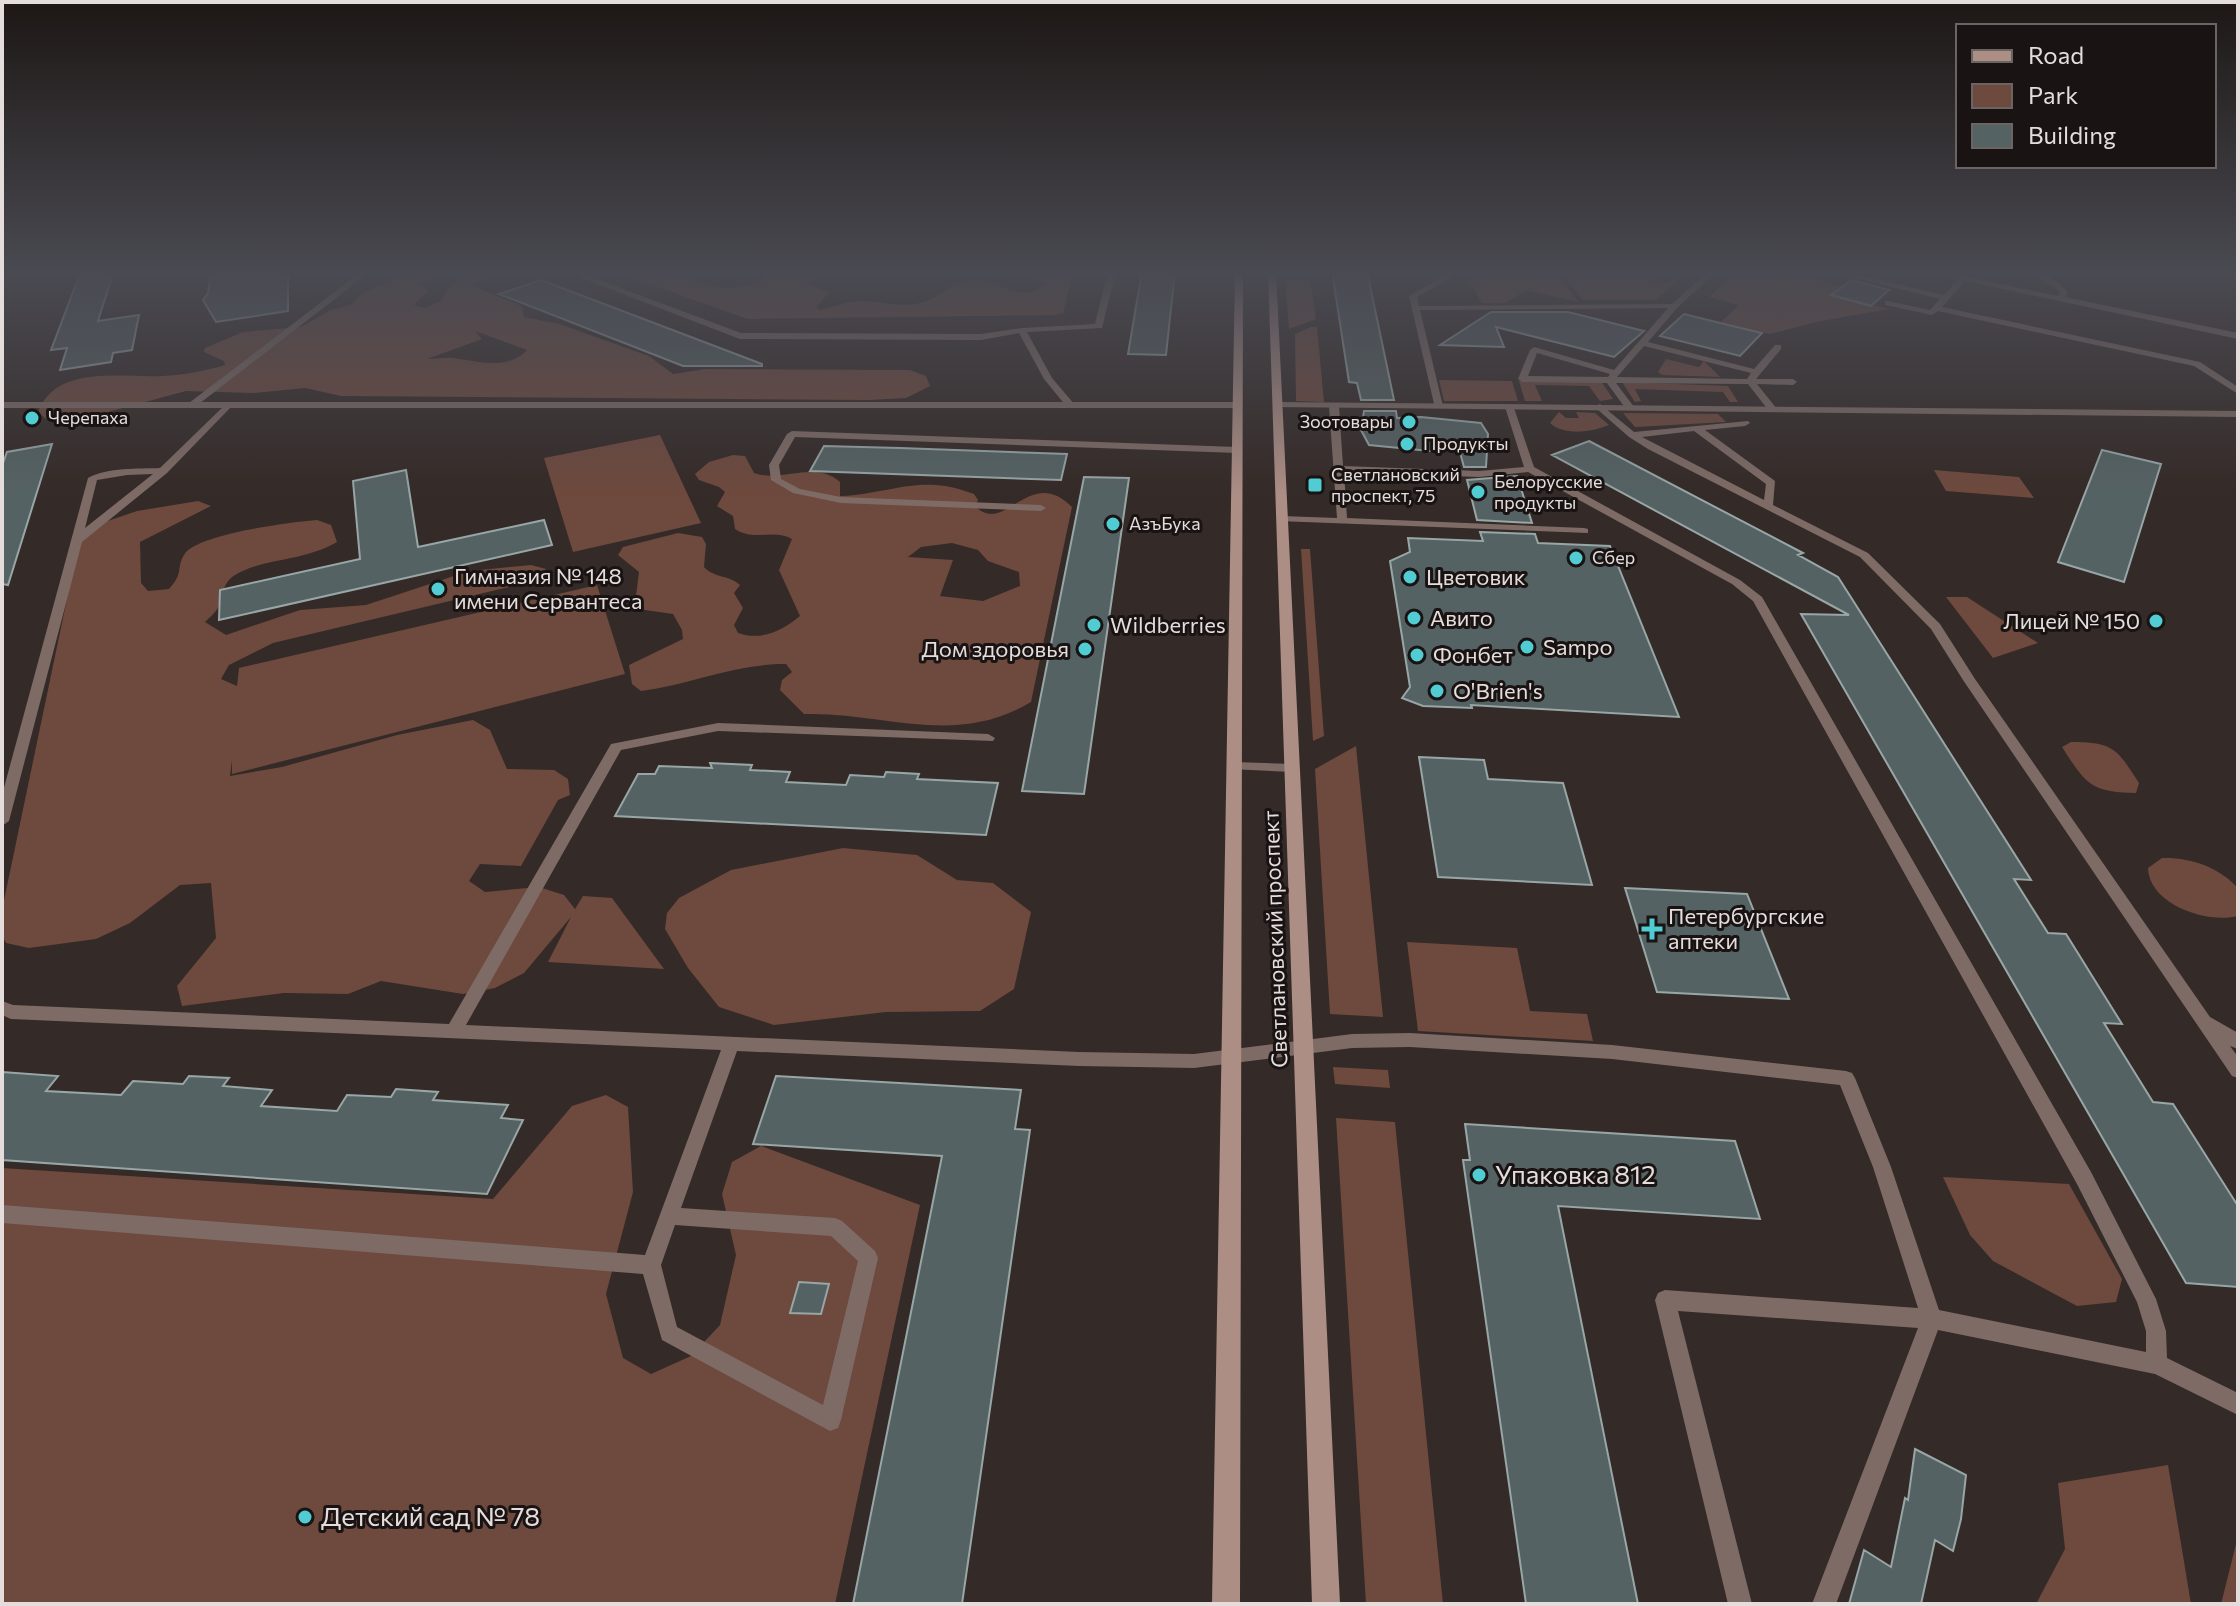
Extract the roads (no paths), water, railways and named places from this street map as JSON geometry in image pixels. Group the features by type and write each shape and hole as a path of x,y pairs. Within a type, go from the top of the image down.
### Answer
{"main road":[{"name":"Светлановский проспект","path":"1226,1604 1238,346"},
{"name":"Светлановский проспект","path":"1275,346 1326,1604"}],"street":[{"path":"2,405 1238,405"},
{"path":"1277,405 2238,414"}],"lane":[{"path":"192,405 269,346"},
{"path":"1030,346 1048,379 1070,405"},
{"path":"1425,346 1438,406"},
{"path":"1614,376 1640,346"},
{"path":"1654,346 1756,372"},
{"path":"2113,346 2197,364 2238,391"},
{"path":"1750,381 1778,347"},
{"path":"1629,407 1614,376 1534,350 1522,379 1614,376 1793,382"},
{"path":"1750,381 1772,409"},
{"path":"77,540 163,471 228,405"},
{"path":"1334,406 1342,521"},
{"path":"1510,407 1530,469"},
{"path":"1600,407 1632,435 1864,555 1936,627 1969,680 2238,1071"},
{"path":"1632,435 1745,423"},
{"path":"1696,428 1771,483 1768,506"},
{"path":"1041,508 841,500 786,486 776,480 774,465 792,434 1237,450"},
{"path":"1338,469 1479,474 1530,469 1736,582 1758,599 2084,1178 2146,1299 2156,1331 2157,1364"},
{"path":"2,821 93,478 127,472 163,471"},
{"path":"1282,519 1584,531"},
{"path":"454,1031 616,747 718,727 988,738"},
{"path":"1234,766 1292,768"},
{"path":"2,1008 11,1012 1079,1059 1194,1061 1352,1041 1426,1041 1612,1052 1846,1078 1882,1167 1932,1319 1824,1604"},
{"path":"2202,1018 2238,1042"},
{"path":"668,1216 835,1227 868,1258 830,1420 669,1333 651,1265 668,1216 732,1042"},
{"path":"2,1214 651,1265"},
{"path":"1740,1604 1665,1300 1932,1319 2157,1364 2238,1404"}],"place":[{"name":"Черепаха","path":"32,418"},
{"name":"Зоотовары","path":"1409,422"},
{"name":"Продукты","path":"1407,444"},
{"name":"Светлановский проспект, 75","path":"1315,485"},
{"name":"Белорусские продукты","path":"1478,492"},
{"name":"АзъБука","path":"1113,524"},
{"name":"Сбер","path":"1576,558"},
{"name":"Цветовик","path":"1410,577"},
{"name":"Гимназия № 148 имени Сервантеса","path":"438,589"},
{"name":"Авито","path":"1414,618"},
{"name":"Лицей № 150","path":"2156,621"},
{"name":"Wildberries","path":"1094,625"},
{"name":"Sampo","path":"1527,647"},
{"name":"Дом здоровья","path":"1085,649"},
{"name":"Фонбет","path":"1417,655"},
{"name":"O'Brien's","path":"1437,691"},
{"name":"Петербургские аптеки","path":"1652,929"},
{"name":"Упаковка 812","path":"1479,1175"},
{"name":"Детский сад № 78","path":"305,1517"}]}
